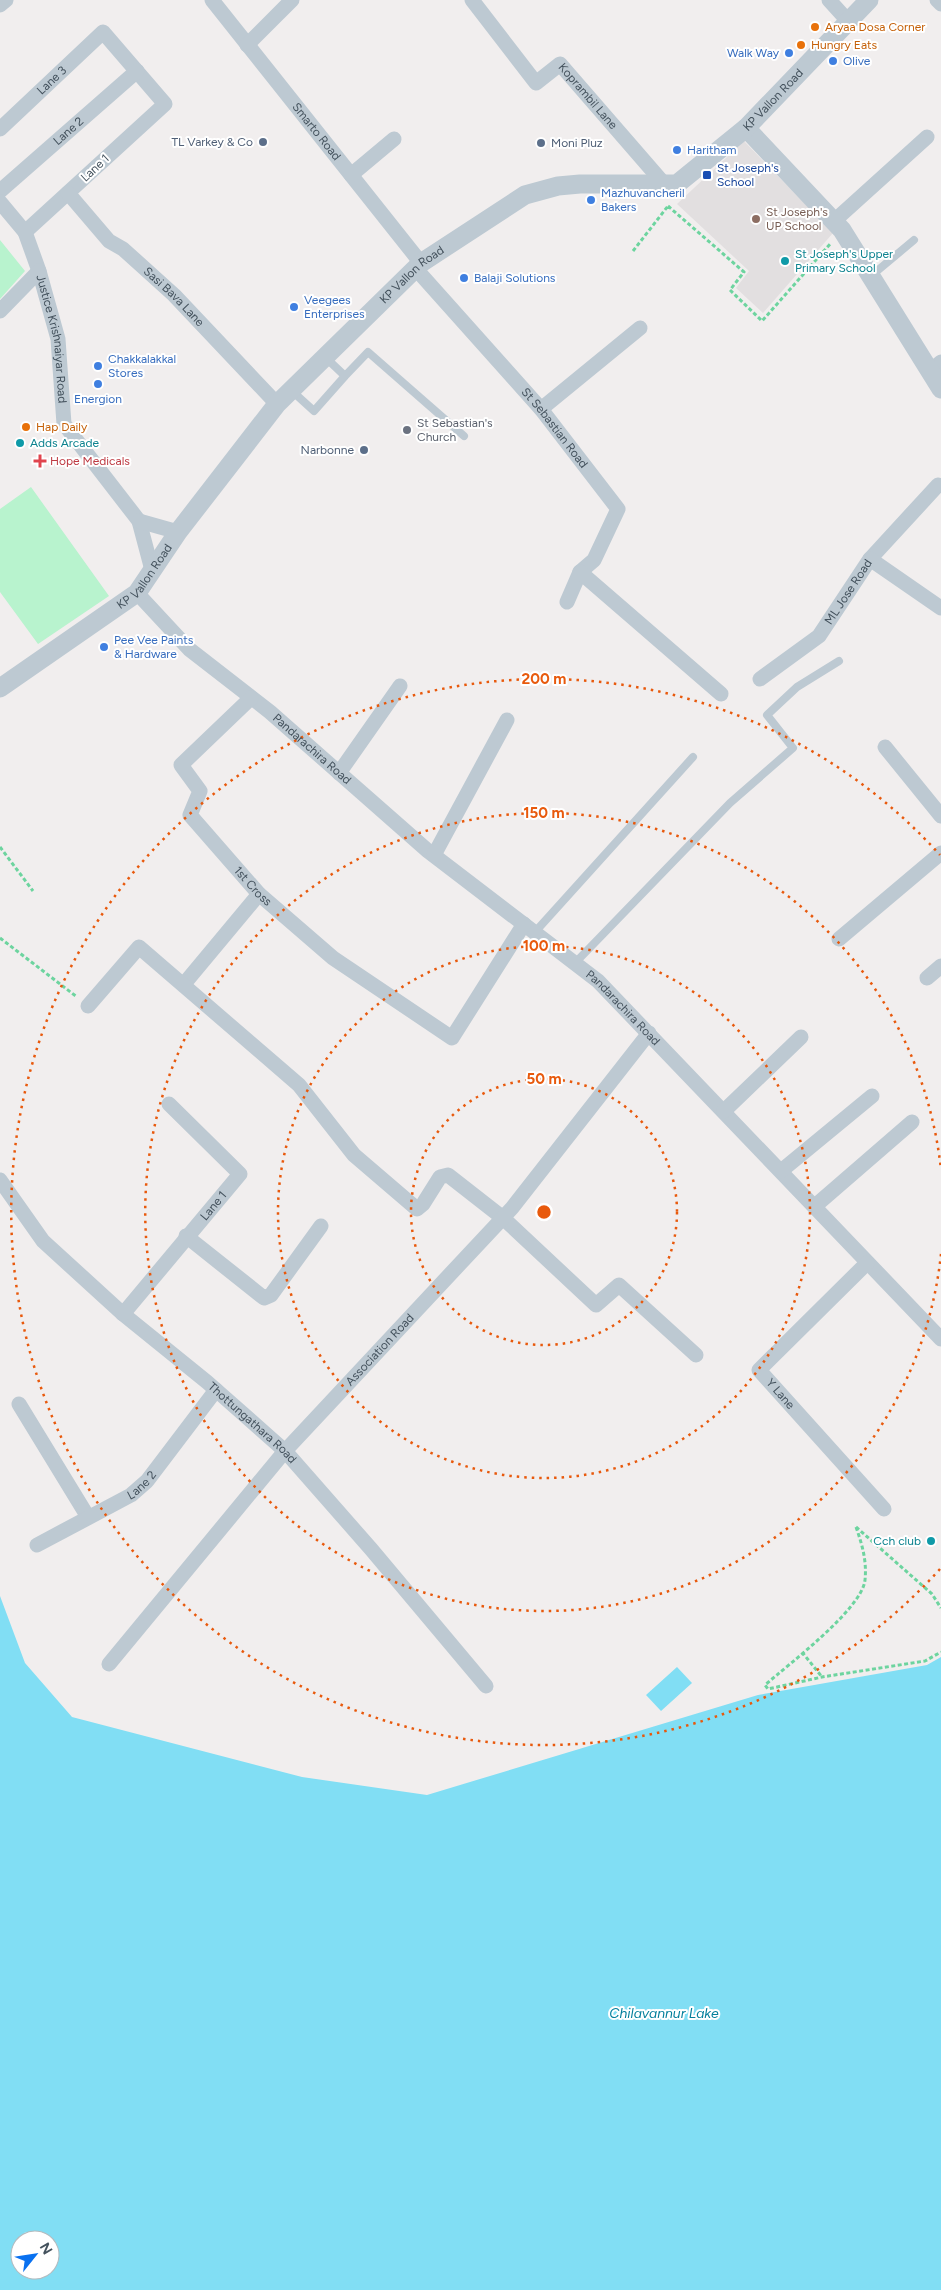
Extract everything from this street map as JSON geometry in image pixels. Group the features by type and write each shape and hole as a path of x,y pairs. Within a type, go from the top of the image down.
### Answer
{"street":[{"path":"0,5 6,0"},
{"name":"Smarto Road","path":"212,0 351,175 419,266"},
{"path":"247,45 292,0"},
{"name":"Koprambil Lane","path":"472,0 536,83 560,64 671,185"},
{"path":"828,0 848,20"},
{"name":"KP Vallon Road","path":"0,688 138,593 178,532 277,404 324,356 419,266 524,195 558,186 580,184 671,185 746,128 869,0"},
{"path":"937,0 941,4"},
{"name":"Lane 3","path":"0,129 104,32 137,71"},
{"name":"Lane 1","path":"25,232 165,104 137,71"},
{"name":"Lane 2","path":"0,191 137,71"},
{"path":"746,128 837,226 936,367 941,388"},
{"path":"837,226 927,137"},
{"path":"351,175 394,139"},
{"name":"Sasi Bava Lane","path":"68,193 109,241 124,249 174,296 277,404"},
{"name":"Justice Krishnaiyar Road","path":"0,202 25,232 39,271 58,339 64,424 139,521 152,570"},
{"name":"St Sebastian Road","path":"419,266 541,409 618,509 594,560 580,572 567,602"},
{"path":"0,311 39,271"},
{"path":"541,409 640,328"},
{"path":"870,559 938,485"},
{"path":"139,521 178,532"},
{"name":"ML Jose Road","path":"760,679 819,636 870,559 941,608"},
{"path":"580,572 721,694"},
{"name":"Pandarachira Road","path":"138,593 190,649 251,698 434,855 598,981 941,1339"},
{"path":"339,773 400,686"},
{"name":"1st Cross","path":"251,698 181,765 200,791 190,815 258,894 333,958 452,1038 530,928"},
{"path":"434,855 507,720"},
{"path":"885,747 941,816"},
{"path":"840,939 941,853"},
{"path":"184,984 258,894"},
{"path":"88,1006 139,947 299,1085 354,1155 417,1209 423,1204 440,1177 448,1175 503,1218 596,1305 619,1285 696,1355"},
{"path":"927,978 941,966"},
{"name":"Association Road","path":"109,1664 285,1451 503,1218 649,1033"},
{"path":"724,1111 800,1037"},
{"path":"781,1171 872,1096"},
{"name":"Lane 1","path":"123,1314 186,1236 240,1174 169,1104"},
{"path":"815,1206 912,1122"},
{"name":"Thottungathara Road","path":"0,1180 43,1241 123,1314 216,1390 285,1451 372,1549 486,1686"},
{"path":"186,1236 264,1298 270,1295 321,1226"},
{"name":"Y Lane","path":"867,1263 759,1370 884,1509"},
{"name":"Lane 2","path":"37,1545 131,1495 147,1481 216,1390"},
{"path":"19,1404 88,1517"}],"lane":[{"path":"871,276 914,240"},
{"path":"291,389 314,411 368,352 464,436"},
{"path":"324,356 345,376"},
{"path":"575,963 730,803 793,748 767,715 797,687 838,661"},
{"path":"530,928 693,757"}],"path":[{"path":"633,251 668,206 671,185"},
{"path":"668,206 744,272 730,290 762,321 837,226"},
{"path":"0,846 33,892"},
{"path":"0,938 88,1006"},
{"path":"941,1608 932,1594 856,1527 863,1548 865,1581 851,1608 765,1685 768,1690 822,1677 924,1661 941,1652"},
{"path":"802,1652 822,1677"}],"shaded area":[{"name":"St Joseph's UP School","path":"744,141 833,233 763,313 736,288 749,271 677,204"}],"green space":[{"path":"0,240 25,271 0,299"},
{"path":"31,487 109,596 38,644 0,592 0,509"}],"water":[{"name":"Chilavannur Lake","path":"0,1596 25,1663 72,1717 302,1777 427,1795 758,1695 927,1665 941,1657 941,2290 0,2290"},
{"path":"677,1667 692,1683 661,1711 646,1695"}],"place":[{"name":"Aryaa Dosa Corner","path":"815,27"},
{"name":"Hungry Eats","path":"801,45"},
{"name":"Walk Way","path":"789,53"},
{"name":"Olive","path":"833,61"},
{"name":"TL Varkey & Co","path":"263,142"},
{"name":"Moni Pluz","path":"541,143"},
{"name":"Haritham","path":"677,150"},
{"name":"St Joseph's School","path":"707,175"},
{"name":"Mazhuvancheril Bakers","path":"591,200"},
{"name":"St Joseph's UP School","path":"756,219"},
{"name":"St Joseph's Upper Primary School","path":"785,261"},
{"name":"Balaji Solutions","path":"464,278"},
{"name":"Veegees Enterprises","path":"294,307"},
{"name":"Chakkalakkal Stores","path":"98,366"},
{"name":"Energion","path":"98,384"},
{"name":"Hap Daily","path":"26,427"},
{"name":"St Sebastian's Church","path":"407,430"},
{"name":"Adds Arcade","path":"20,443"},
{"name":"Narbonne","path":"364,450"},
{"name":"Hope Medicals","path":"40,461"},
{"name":"Pee Vee Paints & Hardware","path":"104,647"},
{"name":"Cch club","path":"931,1541"}]}
